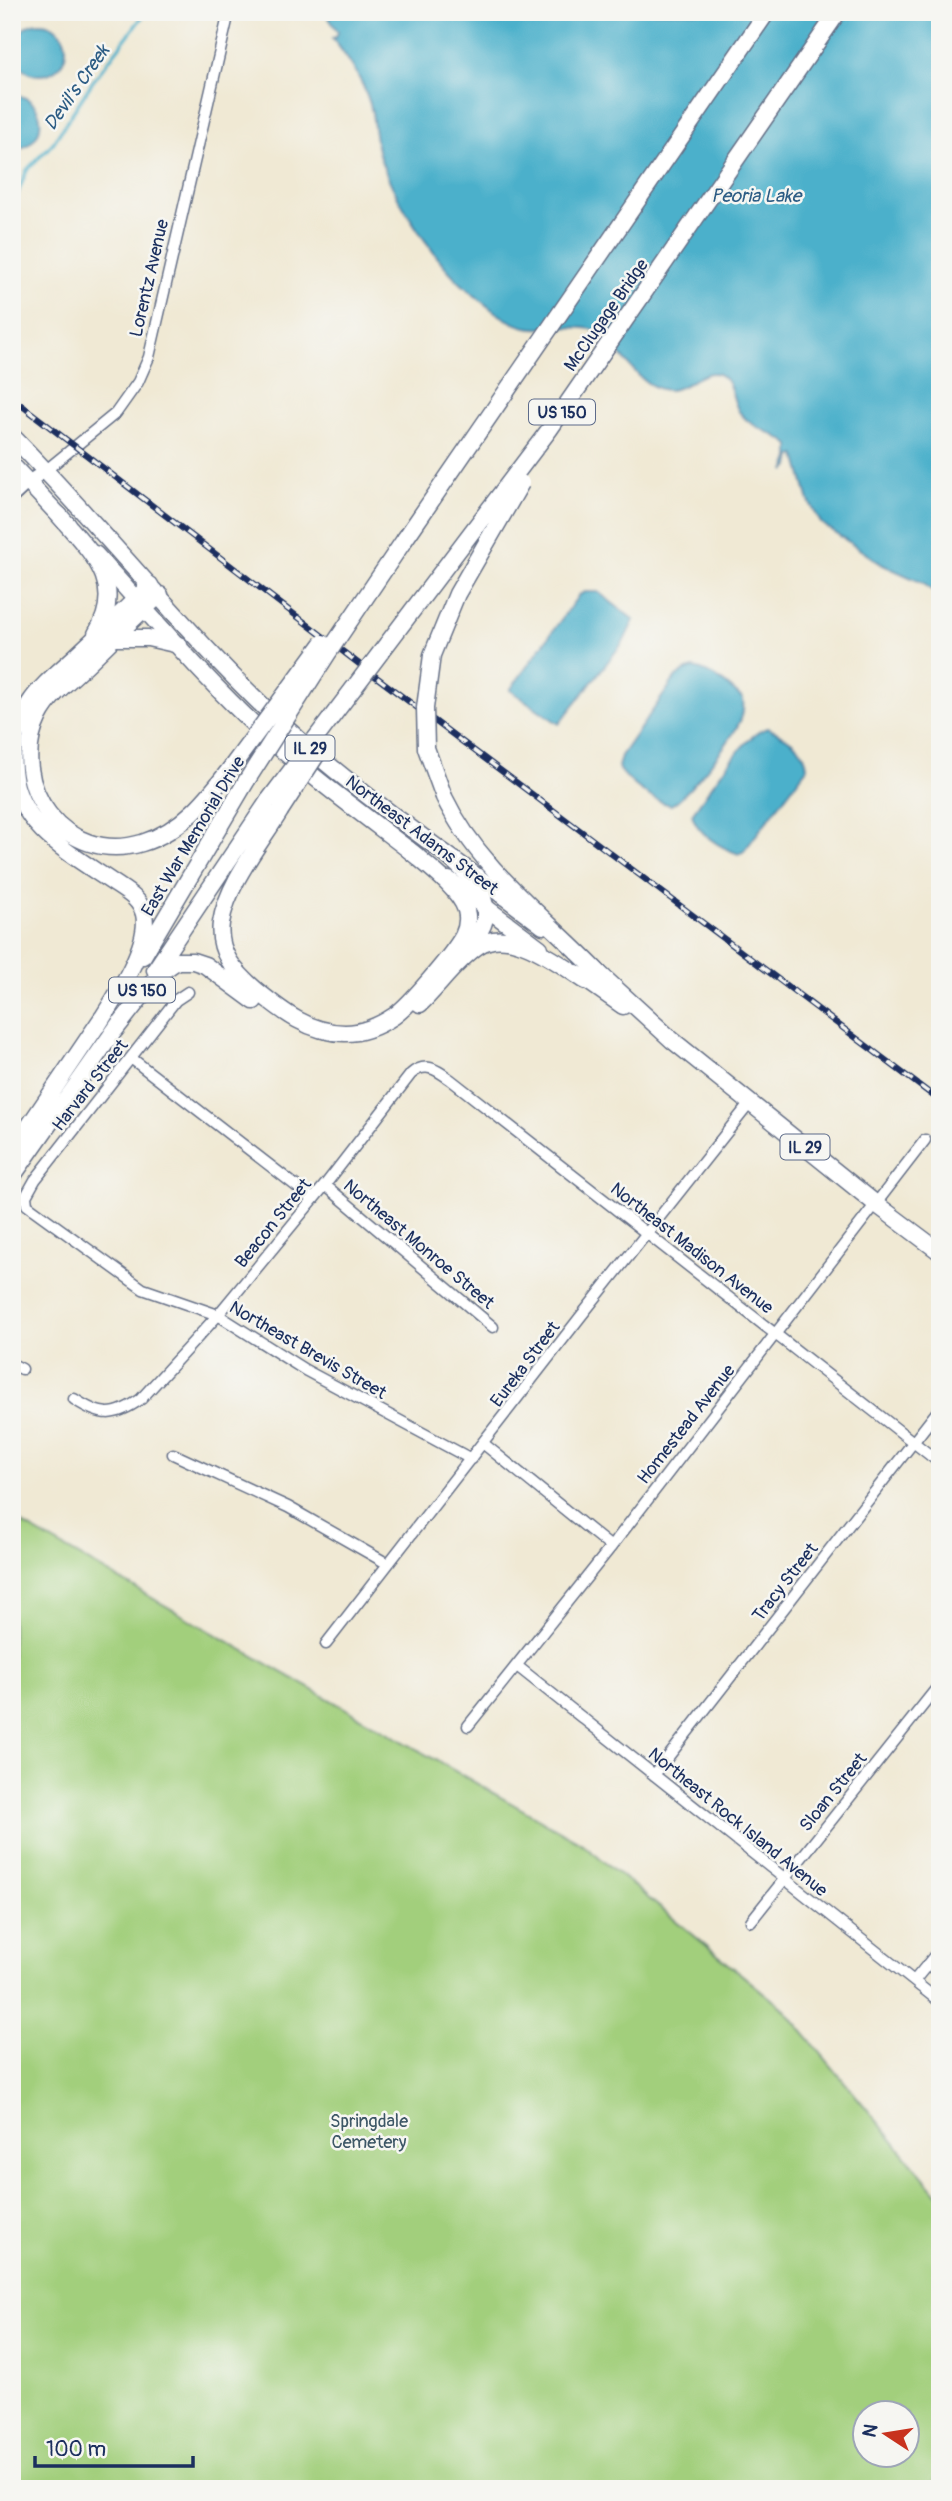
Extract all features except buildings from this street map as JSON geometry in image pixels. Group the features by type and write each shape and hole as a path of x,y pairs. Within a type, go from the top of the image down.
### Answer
{"main road":[{"name":"US 150","path":"405,539 767,12"},
{"name":"McClugage Bridge","path":"274,805 372,666 550,430 838,12"},
{"path":"550,430 457,594 432,655 426,696 426,748 454,817 482,855 593,977"},
{"name":"IL 29","path":"12,436 45,471"},
{"name":"IL 29","path":"12,465 28,482"},
{"name":"Northeast Adams Street","path":"45,471 285,727 330,765 552,934 593,977"},
{"name":"Northeast Adams Street","path":"28,482 236,707 289,756 486,908 593,977 876,1204 940,1252"},
{"path":"59,515 99,564 108,587 101,625 81,652"},
{"path":"140,604 114,638 46,705 34,729 30,748 32,784 49,815 73,835 90,843 110,846 140,844 160,836 189,816 233,765 289,687 405,539"},
{"name":"East War Memorial Drive","path":"12,1151 98,1025 166,919 247,780 405,539"},
{"path":"98,1025 134,962 144,932 143,912 131,894 41,831 22,803 15,784 13,766 16,732 27,706 40,689 155,590"},
{"path":"114,638 148,638 179,645"},
{"name":"US 150","path":"12,1177 274,805"},
{"path":"274,805 229,894 221,924 223,948 239,975 292,1017 318,1029 346,1033 374,1027 386,1021 413,998 463,936 467,917 463,904 440,877 408,849"},
{"path":"420,1004 481,931 485,921 486,908 470,875 443,852"},
{"path":"115,1030 160,973 170,964 179,961 193,961 205,965 295,1030 319,1039 347,1042 377,1037 400,1024 468,955 490,940 504,940 528,946 593,977"}],"street":[{"name":"Lorentz Avenue","path":"12,498 28,482 116,413 138,382 149,357 229,12"},
{"name":"Harvard Street","path":"26,1202 27,1193 35,1180 176,1000 188,992"},
{"path":"131,1058 313,1199"},
{"name":"Beacon Street","path":"74,1399 92,1409 108,1413 127,1408 141,1399 219,1315 411,1074 420,1067"},
{"name":"Northeast Madison Avenue","path":"420,1067 436,1069 451,1080 940,1463"},
{"name":"Eureka Street","path":"326,1644 750,1103"},
{"name":"Homestead Avenue","path":"468,1726 611,1547 925,1140"},
{"name":"Northeast Monroe Street","path":"325,1185 493,1327"},
{"name":"Northeast Brevis Street","path":"26,1202 29,1207 139,1287 219,1315 305,1370 471,1460"},
{"name":"Tracy Street","path":"654,1775 940,1408"},
{"path":"484,1444 611,1547"},
{"path":"173,1454 279,1503 388,1564"},
{"name":"Northeast Rock Island Avenue","path":"517,1666 940,2002"},
{"name":"Sloan Street","path":"751,1920 940,1684"},
{"path":"914,1982 940,1949"}],"green space":[{"name":"Springdale Cemetery","path":"12,1518 581,1843 785,2010 940,2197 940,2459 933,2489 12,2489"}],"water":[{"name":"Peoria Lake","path":"325,12 940,12 940,597 923,583 883,565 821,523 809,501 796,455 792,456 790,466 785,471 790,458 790,445 746,419 738,410 729,384 722,376 709,373 675,389 656,387 635,372 600,333 584,328 524,327 496,313 465,287 427,244 393,188 379,154 366,92 351,64 332,38 336,37 338,32"},
{"path":"40,23 50,25 58,31 64,39 64,59 58,67 50,73 40,75 30,73 22,67 16,59 14,49 16,39 22,31 30,25"},
{"path":"12,94 24,97 33,104 40,121 39,131 34,139 26,146 14,150 12,150"},
{"path":"598,592 634,620 624,641 559,724 510,690 579,595"},
{"path":"694,668 714,676 738,694 743,699 743,712 738,725 717,756 671,805 656,800 642,790 618,767 621,756 676,677"},
{"path":"767,728 787,738 799,748 807,768 739,854 704,834 692,814 747,741"}],"waterway":[{"name":"Devil's Creek","path":"12,215 27,170 53,143 93,81 146,12"}],"railway":[{"path":"12,398 367,670 940,1101"}]}
